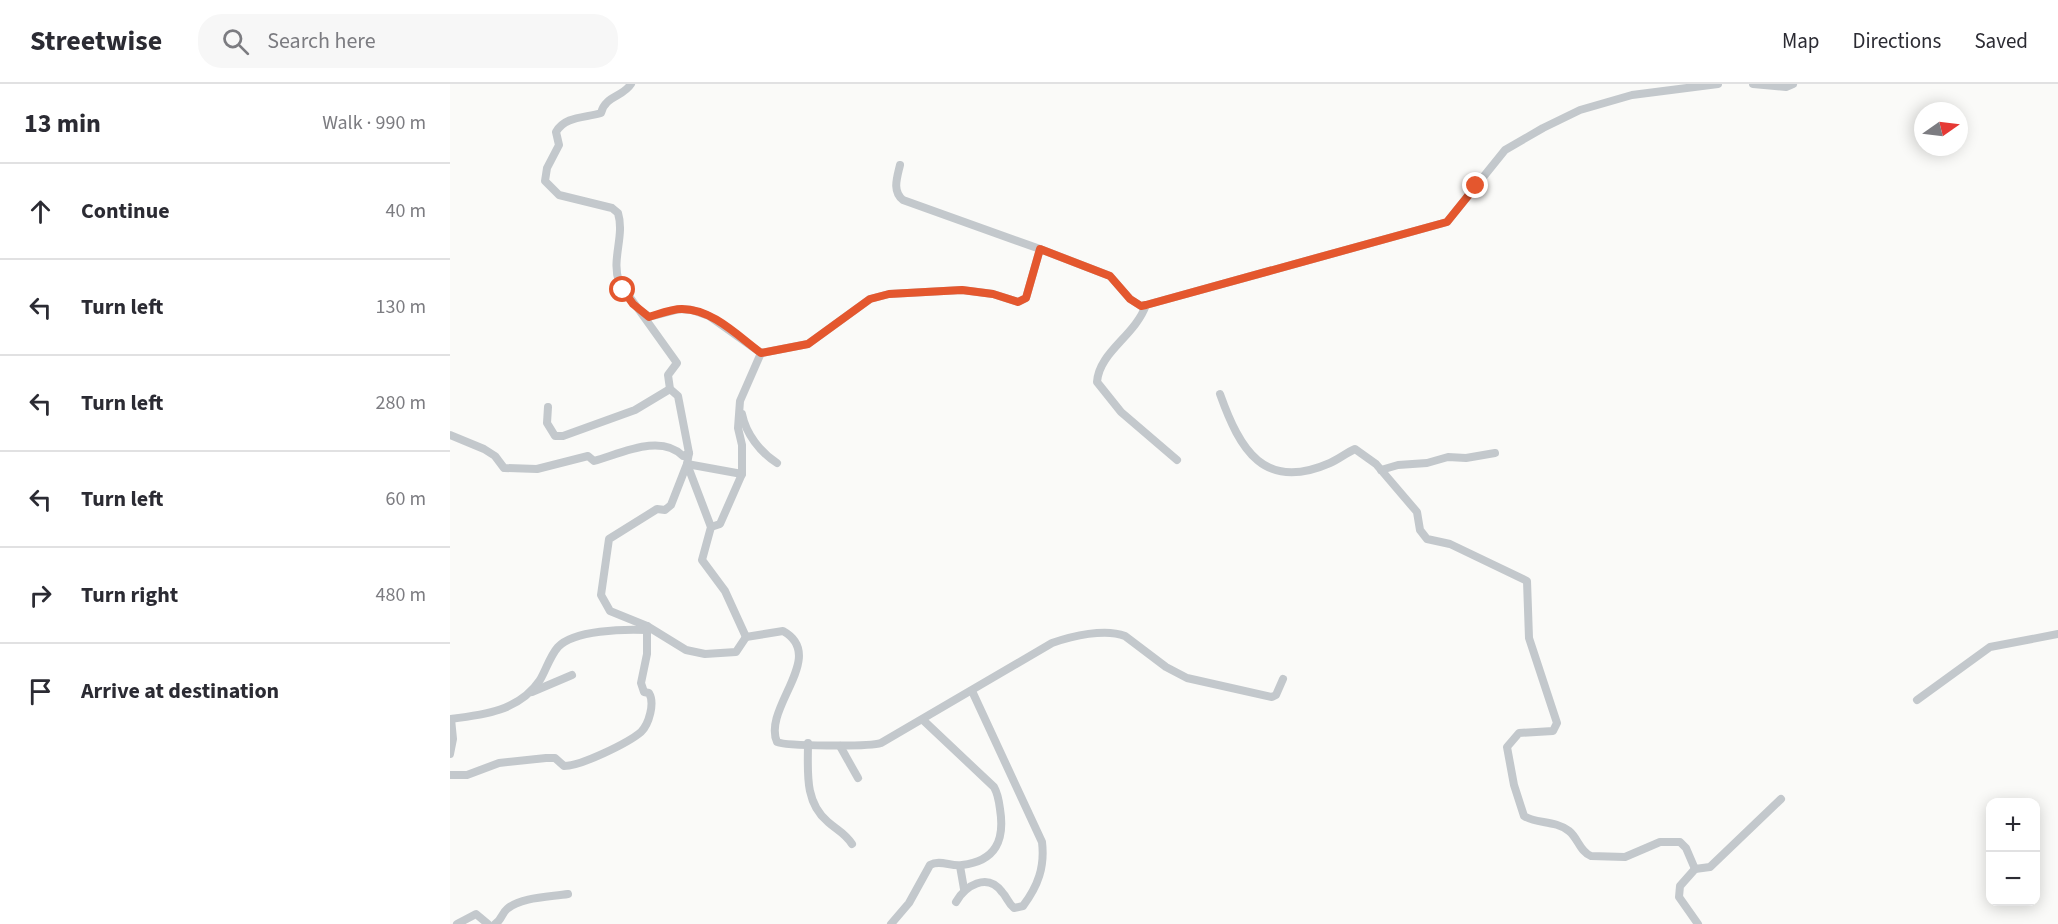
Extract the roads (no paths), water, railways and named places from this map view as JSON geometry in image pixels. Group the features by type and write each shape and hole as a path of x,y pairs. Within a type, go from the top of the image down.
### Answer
{"street":[{"path":"631,84 623,93 615,95 607,102 601,113 572,119 561,124 556,132 558,150 545,176 552,191 559,195 612,208 618,213 620,227 615,271 623,290 676,363 668,375 670,389 678,396 689,453 687,464 671,504 665,510 657,509 613,535 607,544 601,595 610,611 686,650 705,654 736,652 746,637 783,631 793,639 798,652 797,669 774,720 775,737 779,744 789,746 808,743 861,747 881,743 972,692 1052,643 1110,633 1125,636 1166,668 1187,678 1272,697 1276,695 1283,679"},
{"path":"900,165 895,189 903,200 1110,276 1130,299 1141,306 1447,222 1505,150 1543,128 1580,110 1632,95 1718,84"},
{"path":"1753,84 1786,87 1793,84"},
{"path":"633,304 649,317 680,309 709,316 761,353 808,344 870,299 889,294 962,290 993,294 1018,302 1026,298 1040,249"},
{"path":"1146,305 1135,328 1101,365 1097,382 1122,412 1177,460"},
{"path":"711,527 720,524 742,474 742,445 738,428 740,401 761,353"},
{"path":"548,407 547,423 555,436 564,436 635,410 670,389"},
{"path":"1220,394 1237,437 1251,454 1270,470 1282,473 1307,469 1331,463 1355,449 1367,455 1417,512 1420,530 1427,539 1445,542 1527,581 1529,638 1556,712 1557,723 1553,732 1519,733 1506,747 1514,785 1524,816 1530,820 1546,820 1569,831 1586,854 1591,856 1624,857 1660,842 1680,842 1686,848 1695,869"},
{"path":"740,401 744,422 754,441 767,457 777,463"},
{"path":"450,435 484,449 495,456 499,465 504,468 521,470 588,456 594,461 654,444 672,448 683,456 689,453"},
{"path":"1381,470 1398,465 1427,463 1448,457 1466,458 1495,453"},
{"path":"687,464 742,474"},
{"path":"687,464 711,527 702,551 702,560 725,591 746,637"},
{"path":"531,693 558,646 567,641 614,629 647,628"},
{"path":"450,775 467,775 499,763 546,758 555,758 564,766 571,765 591,758 639,733 648,720 652,700 649,693 644,692 641,683 647,654 647,628"},
{"path":"1917,700 1990,647 2058,634"},
{"path":"450,754 453,739 451,719 499,711 531,693 572,675"},
{"path":"956,902 964,889 978,882 989,883 1002,891 1011,905 1019,908 1029,898 1038,881 1044,859 1042,842 972,692"},
{"path":"891,924 909,903 930,865 938,862 960,866 982,859 1000,841 1002,821 999,798 990,781 923,720"},
{"path":"808,743 808,783 812,800 828,822 846,834 852,844"},
{"path":"840,746 858,778"},
{"path":"1698,924 1678,897 1680,886 1695,869 1710,867 1780,799"},
{"path":"960,866 964,889"},
{"path":"495,924 505,911 520,903 568,894"},
{"path":"457,924 476,914 488,924"}]}
